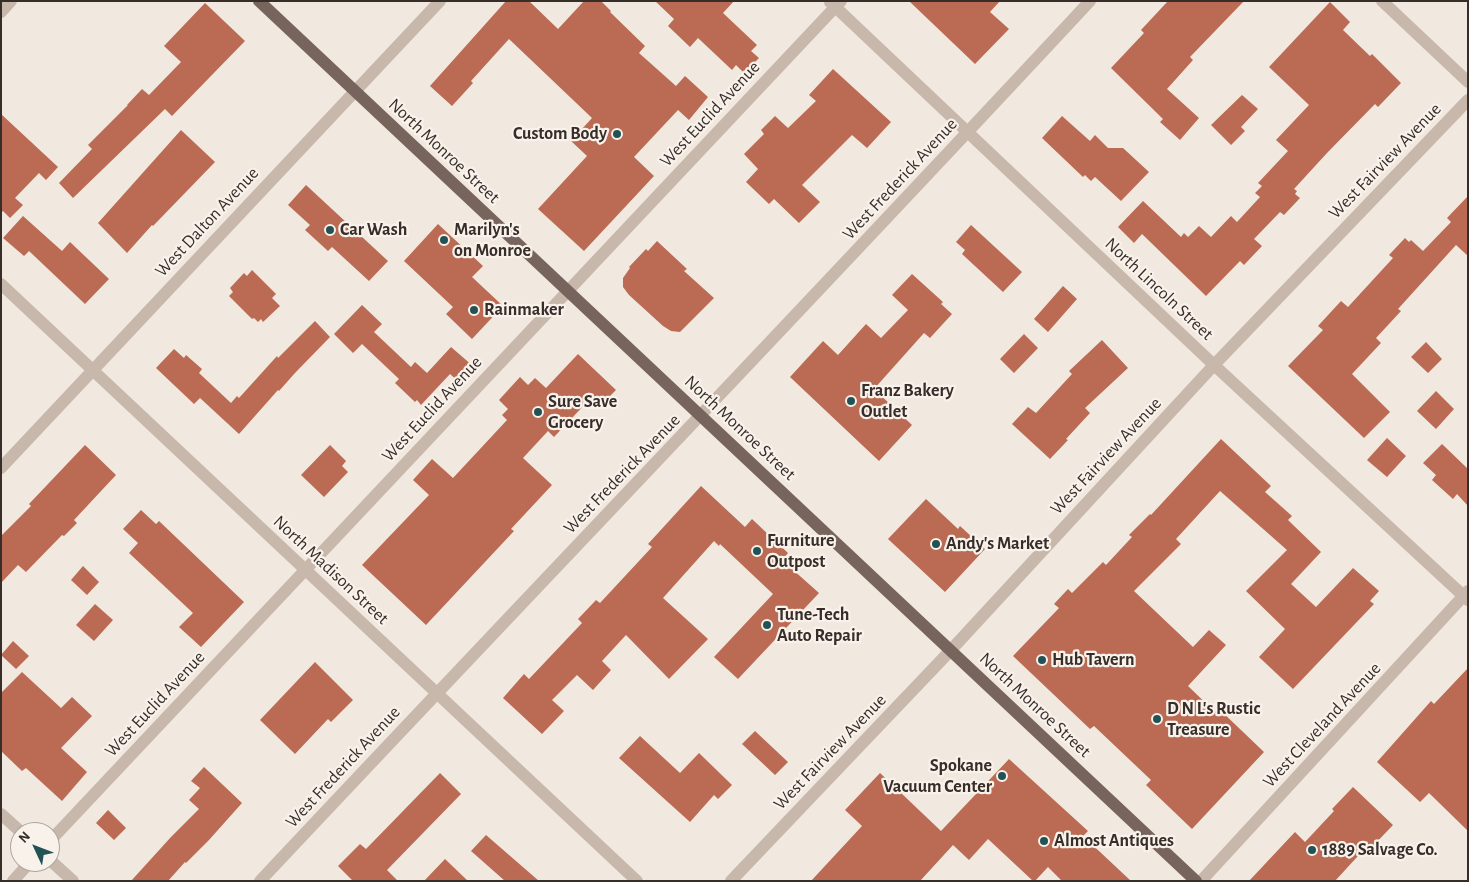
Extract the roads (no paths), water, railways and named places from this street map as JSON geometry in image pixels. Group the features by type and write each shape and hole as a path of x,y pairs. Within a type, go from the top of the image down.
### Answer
{"main road":[{"name":"North Monroe Street","path":"259,1 1196,881"}],"street":[{"path":"1,12 11,1"},
{"name":"West Dalton Avenue","path":"1,468 440,1"},
{"name":"West Frederick Avenue","path":"260,881 436,693 702,416 1090,1"},
{"path":"1382,1 1468,82"},
{"name":"North Lincoln Street","path":"835,3 1214,365 1466,596"},
{"name":"West Euclid Avenue","path":"60,830 306,570 835,3"},
{"name":"West Fairview Avenue","path":"731,881 951,650 1214,365 1468,100"},
{"name":"North Madison Street","path":"1,284 637,881"},
{"name":"West Cleveland Avenue","path":"1201,881 1466,596"},
{"path":"60,869 73,881"}],"place":[{"name":"Custom Body","path":"617,134"},
{"name":"Car Wash","path":"330,230"},
{"name":"Marilyn's on Monroe","path":"444,240"},
{"name":"Rainmaker","path":"474,310"},
{"name":"Franz Bakery Outlet","path":"851,401"},
{"name":"Sure Save Grocery","path":"538,412"},
{"name":"Andy's Market","path":"936,544"},
{"name":"Furniture Outpost","path":"757,551"},
{"name":"Tune-Tech Auto Repair","path":"767,625"},
{"name":"Hub Tavern","path":"1042,660"},
{"name":"D N L's Rustic Treasure","path":"1157,719"},
{"name":"Spokane Vacuum Center","path":"1002,776"},
{"name":"Almost Antiques","path":"1044,841"},
{"name":"1889 Salvage Co.","path":"1312,850"}]}
